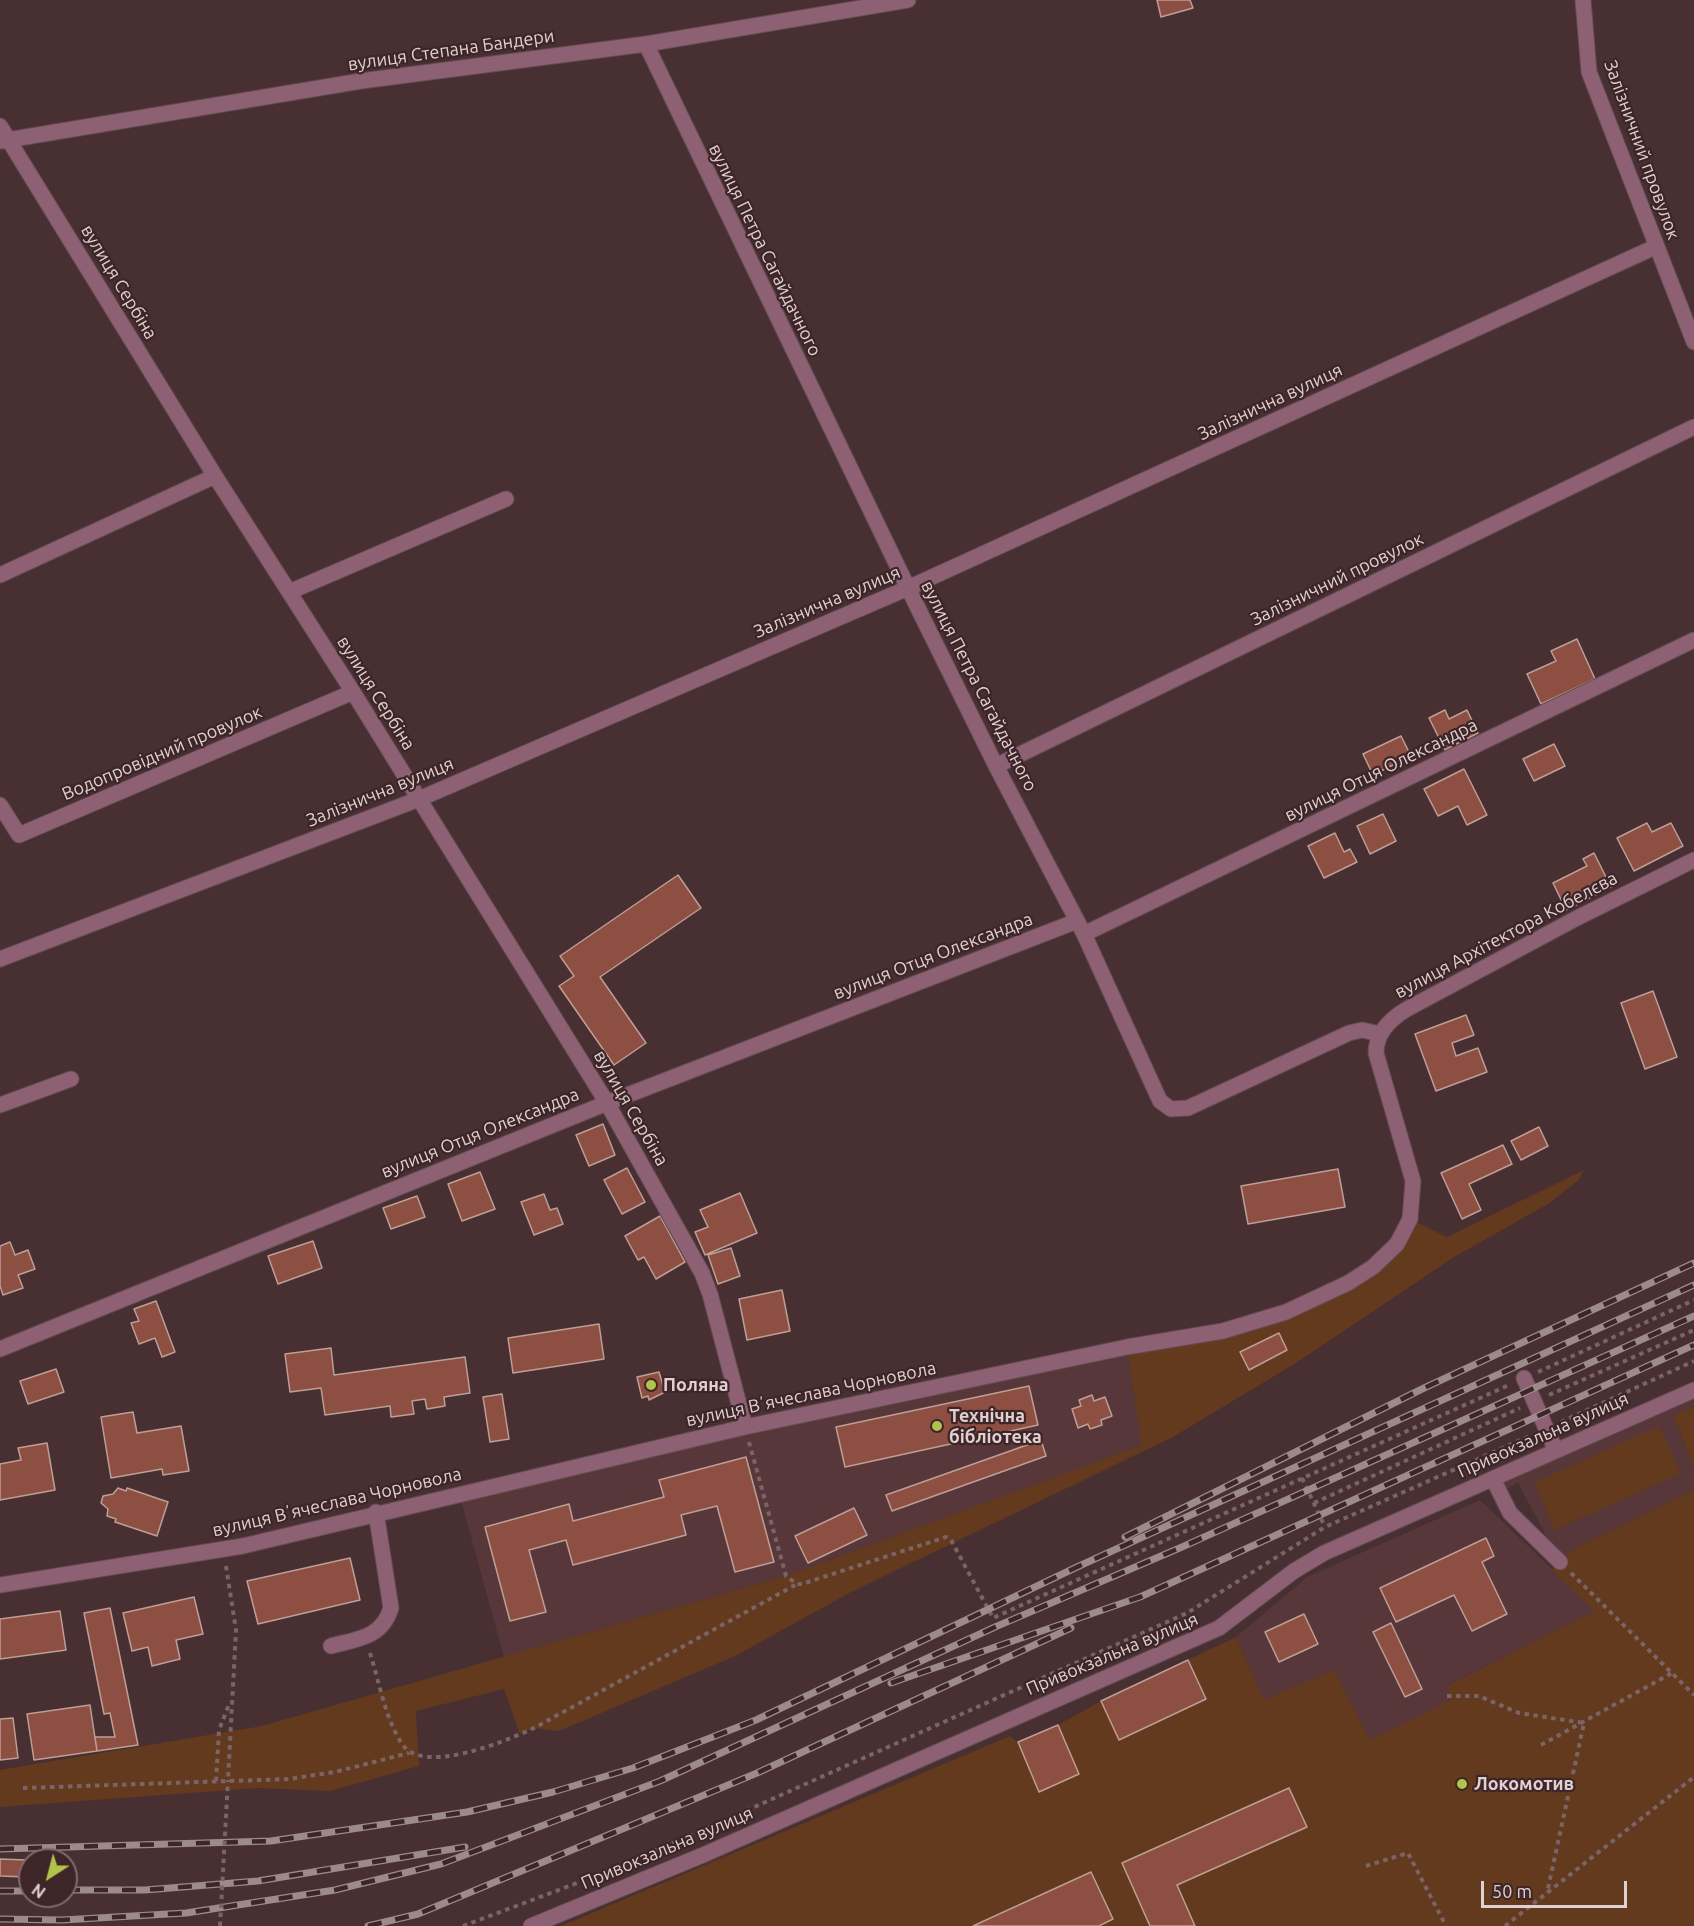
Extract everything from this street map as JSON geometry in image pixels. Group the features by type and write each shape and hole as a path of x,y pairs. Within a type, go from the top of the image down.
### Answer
{"street":[{"name":"вулиця Степана Бандери","path":"4,140 362,81 645,44 902,0"},
{"name":"Залізничний провулок","path":"1583,0 1589,72 1655,247 1694,342"},
{"name":"вулиця Петра Сагайдачного","path":"645,44 908,588 996,766 1081,928 1160,1101 1176,1111 1188,1108 1348,1033 1362,1030 1380,1034"},
{"name":"вулиця Сербіна","path":"0,126 4,140 353,692 607,1102 702,1272 711,1294 745,1427"},
{"name":"Залізнична вулиця","path":"0,959 419,799 908,588 1655,247"},
{"name":"Залізничний провулок","path":"996,766 1694,427"},
{"path":"0,575 215,476"},
{"path":"289,592 506,499"},
{"name":"вулиця Отця Олександра","path":"0,1349 607,1102 1081,928 1694,640"},
{"name":"Водопровідний провулок","path":"0,805 19,835 353,692"},
{"name":"вулиця Архітектора Кобелєва","path":"1380,1034 1392,1020 1407,1009 1577,918 1694,860"},
{"name":"вулиця Вʼячеслава Чорновола","path":"0,1585 224,1549 745,1427 1126,1347 1230,1330 1286,1312 1348,1283 1391,1251 1407,1228 1413,1210 1412,1173 1377,1059 1376,1047 1380,1034"},
{"path":"0,1105 71,1078"},
{"path":"1524,1378 1556,1451"},
{"name":"Привокзальна вулиця","path":"531,1926 703,1855 1220,1628 1294,1571 1324,1553 1694,1390"},
{"path":"1493,1479 1510,1513 1560,1562"},
{"path":"331,1646 365,1638 381,1629 390,1608 376,1512"}],"path":[{"path":"365,1638 394,1728 402,1744 417,1757 433,1759 506,1741 534,1728 796,1584 946,1537 951,1540 993,1618 1694,1300"},
{"path":"1314,1503 1694,1330"},
{"path":"463,1926 585,1881 1187,1614 1325,1527 1694,1361"},
{"path":"745,1427 786,1576 796,1584"},
{"path":"1302,1479 1325,1527"},
{"path":"220,1926 236,1630 224,1549"},
{"path":"1560,1562 1694,1695"},
{"path":"1541,1745 1672,1673"},
{"path":"1447,1696 1479,1696 1519,1713 1584,1723"},
{"path":"216,1781 219,1730 231,1699"},
{"path":"1547,1893 1584,1723"},
{"path":"23,1788 289,1779 312,1776 410,1753"},
{"path":"1505,1926 1694,1777"},
{"path":"1366,1866 1408,1853 1446,1926"}],"shaded area":[{"path":"1584,1170 1579,1180 1548,1204 1454,1257 1296,1363 1173,1437 851,1592 735,1656 559,1731 534,1728 520,1734 504,1689 416,1711 419,1766 330,1791 258,1788 0,1807 0,1770 262,1726 786,1576 1142,1445 1127,1347 1223,1331 1348,1283 1410,1219 1447,1237"},
{"path":"1127,1347 1143,1445 786,1576 504,1657 459,1493"},
{"path":"1694,1390 1694,1406 1673,1416 1694,1468 1694,1490 1574,1548 1560,1562 1518,1483 1500,1492 1493,1479"},
{"path":"1694,1406 1694,1468 1673,1416"},
{"path":"1659,1426 1681,1473 1555,1530 1534,1483"},
{"path":"1694,1490 1694,1926 561,1926 1010,1736 1017,1742 1039,1792 1079,1774 1058,1725 1101,1701 1119,1739 1206,1699 1188,1660 1236,1637 1264,1700 1334,1670 1370,1740 1453,1699 1447,1686 1595,1611 1552,1570 1574,1548"},
{"path":"1480,1500 1596,1611 1448,1685 1454,1699 1370,1741 1264,1700 1236,1637 1307,1577"}],"building":[{"path":"1157,0 1190,0 1193,8 1161,17"},
{"path":"1577,639 1595,679 1541,704 1527,674 1556,661 1551,651"},
{"path":"1445,710 1449,719 1467,710 1478,733 1445,750 1429,718"},
{"path":"1401,736 1411,756 1373,775 1363,754"},
{"path":"1554,744 1565,766 1534,781 1523,759"},
{"path":"1464,769 1487,815 1467,825 1458,806 1438,816 1424,789"},
{"path":"1383,814 1396,841 1370,854 1357,826"},
{"path":"1647,823 1652,832 1671,823 1683,846 1634,871 1617,838"},
{"path":"1335,833 1344,852 1350,849 1357,862 1324,878 1308,846"},
{"path":"1594,853 1611,887 1566,910 1553,883 1587,866 1583,859"},
{"path":"678,875 701,908 600,977 646,1043 614,1065 559,986 574,976 560,956"},
{"path":"1653,991 1677,1057 1645,1069 1621,1003"},
{"path":"1466,1015 1474,1035 1452,1043 1456,1056 1478,1048 1487,1072 1436,1091 1415,1034"},
{"path":"603,1124 615,1155 589,1166 576,1135"},
{"path":"1539,1127 1548,1146 1521,1160 1511,1141"},
{"path":"1503,1145 1512,1164 1469,1184 1481,1210 1462,1219 1441,1173"},
{"path":"627,1168 645,1202 622,1214 604,1180"},
{"path":"1338,1169 1345,1207 1248,1224 1241,1186"},
{"path":"480,1172 495,1209 462,1221 448,1184"},
{"path":"740,1193 757,1233 705,1255 695,1232 708,1227 700,1210"},
{"path":"544,1194 550,1210 557,1208 563,1224 534,1235 521,1202"},
{"path":"417,1196 425,1217 391,1229 383,1208"},
{"path":"660,1216 685,1262 656,1279 644,1257 638,1260 625,1236"},
{"path":"313,1241 322,1268 278,1284 268,1256"},
{"path":"10,1242 15,1255 28,1250 35,1269 18,1275 23,1288 3,1295 0,1286 0,1246"},
{"path":"731,1248 740,1276 718,1284 708,1255"},
{"path":"782,1290 790,1331 747,1340 739,1299"},
{"path":"156,1301 175,1352 162,1357 155,1338 139,1344 131,1323 139,1321 134,1309"},
{"path":"599,1324 604,1359 513,1373 508,1338"},
{"path":"1279,1333 1287,1350 1249,1370 1240,1352"},
{"path":"331,1348 334,1375 465,1357 470,1393 444,1397 445,1406 427,1409 425,1399 412,1401 414,1414 391,1417 390,1406 325,1415 321,1388 290,1392 285,1354"},
{"path":"56,1369 64,1392 28,1404 20,1381"},
{"name":"Поляна","path":"659,1372 665,1392 649,1400 648,1396 642,1398 637,1377"},
{"name":"Технічна бібліотека","path":"1029,1386 1038,1425 845,1467 836,1427"},
{"path":"502,1394 509,1439 490,1442 483,1397"},
{"path":"1092,1395 1094,1401 1105,1397 1112,1416 1101,1420 1102,1425 1090,1429 1088,1424 1078,1428 1072,1409 1081,1406 1079,1400"},
{"path":"133,1412 137,1433 181,1426 189,1471 163,1475 162,1469 111,1478 101,1417"},
{"path":"1041,1440 1046,1456 892,1511 886,1495"},
{"path":"47,1443 55,1490 0,1500 0,1464 21,1460 18,1448"},
{"path":"746,1457 774,1562 735,1572 717,1506 681,1515 686,1535 573,1565 566,1540 529,1550 546,1612 510,1621 485,1527 569,1504 573,1521 664,1497 659,1480"},
{"path":"118,1488 126,1491 127,1488 168,1502 157,1536 115,1522 116,1519 107,1516 108,1509 101,1503 103,1496 113,1494"},
{"path":"854,1508 867,1535 808,1563 795,1536"},
{"path":"1486,1538 1494,1556 1482,1562 1507,1614 1472,1631 1454,1595 1396,1622 1380,1588"},
{"path":"350,1558 360,1600 258,1624 247,1581"},
{"path":"194,1597 203,1634 176,1640 180,1659 152,1666 148,1647 132,1651 123,1613"},
{"path":"110,1608 138,1745 97,1751 95,1737 115,1737 110,1713 104,1714 84,1613"},
{"path":"60,1611 66,1650 0,1659 0,1619"},
{"path":"1304,1614 1318,1644 1279,1662 1265,1632"},
{"path":"1391,1623 1422,1689 1405,1697 1373,1632"},
{"path":"1188,1660 1206,1699 1119,1740 1101,1701"},
{"path":"90,1705 97,1751 34,1760 27,1714"},
{"path":"13,1718 18,1758 0,1760 0,1719"},
{"path":"1058,1725 1079,1774 1039,1792 1018,1742"},
{"path":"1289,1788 1307,1827 1177,1885 1195,1926 1150,1926 1122,1863"},
{"path":"0,1859 18,1860 18,1877 0,1876"},
{"path":"1091,1872 1113,1919 1099,1926 973,1926"}],"railway":[{"path":"1125,1537 1424,1388 1694,1263"},
{"path":"0,1849 271,1841 467,1812 553,1792 633,1768 756,1720 1077,1567 1694,1285"},
{"path":"0,1919 62,1920 186,1913 335,1890 441,1864 660,1781 995,1627 1182,1547 1694,1316"},
{"path":"891,1683 1140,1597 1694,1345"},
{"path":"368,1926 418,1914 757,1773 1071,1628"},
{"path":"78,1890 145,1890 258,1881 465,1847"},
{"path":"0,1891 18,1891"}],"place":[{"name":"Поляна","path":"651,1385"},
{"name":"Технічна бібліотека","path":"937,1426"},
{"name":"Локомотив","path":"1462,1784"}]}
